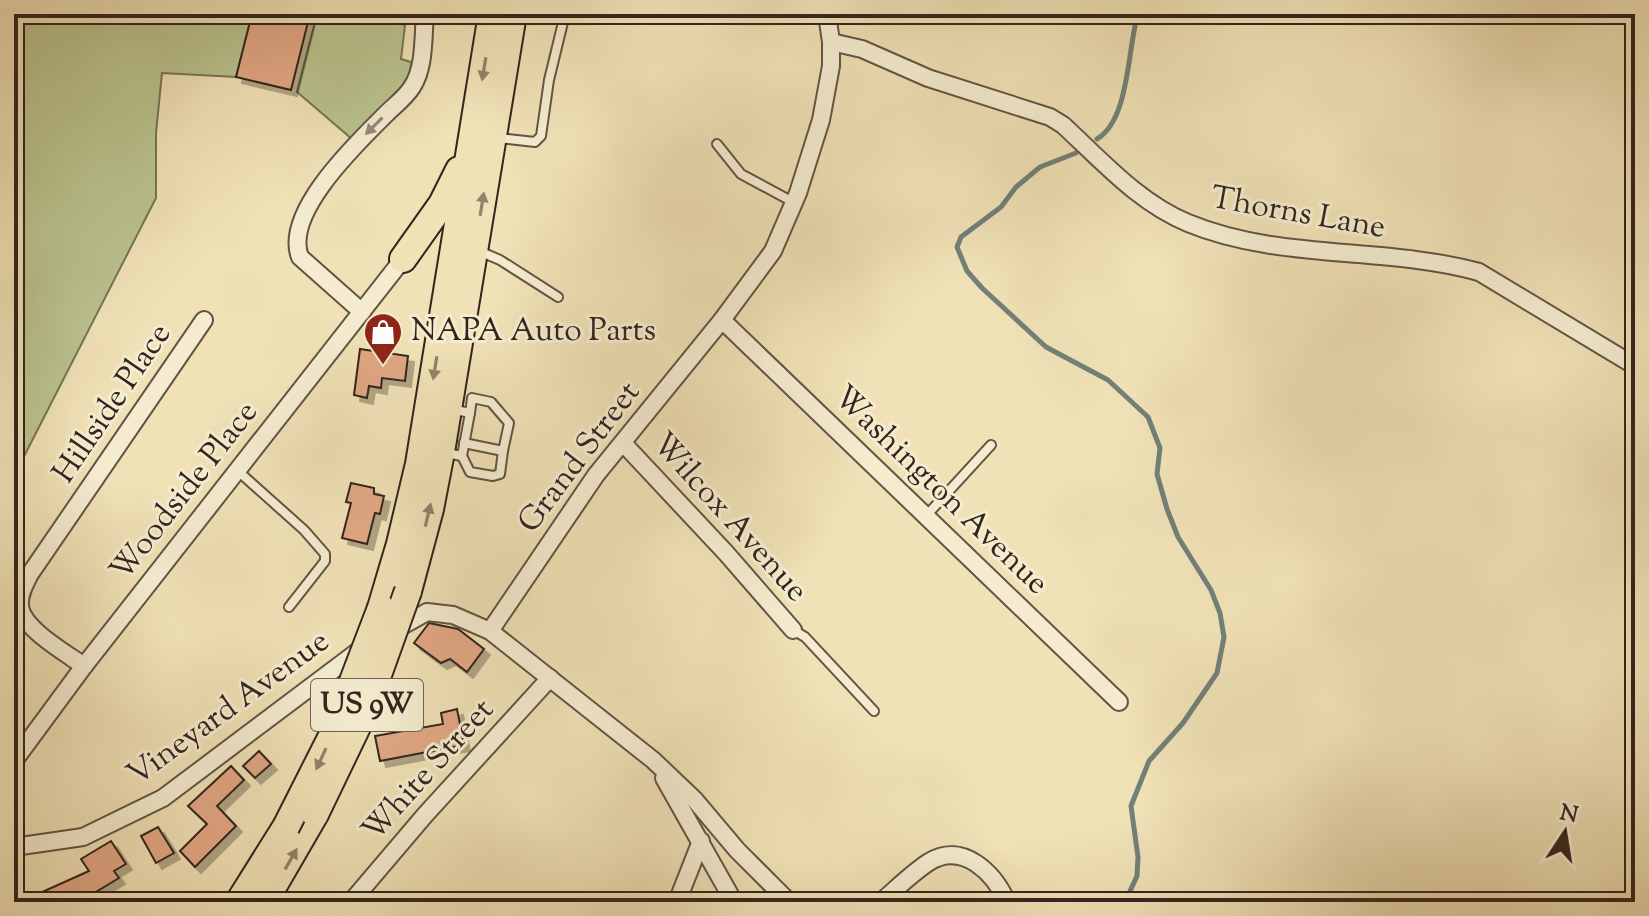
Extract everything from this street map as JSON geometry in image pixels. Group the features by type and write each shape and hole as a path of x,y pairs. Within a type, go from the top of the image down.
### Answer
{"highway":[{"name":"US 9W","path":"264,902 315,814 366,708 408,591 430,509 456,450 492,14"},
{"name":"US 9W","path":"239,902 286,827 332,736 381,608 410,505 450,273 513,14"},
{"path":"403,259 484,131"},
{"path":"403,259 421,249 430,249 439,253 450,273"}],"street":[{"path":"362,312 300,257 296,245 297,231 314,198 340,162 413,87 420,66 425,14"},
{"name":"Grand Street","path":"490,631 596,475 722,320 773,251 794,203 821,120 831,66 827,14"},
{"name":"Thorns Lane","path":"831,42 862,49 928,78 1050,117 1063,125 1136,193 1186,223 1230,237 1330,252 1450,264 1479,272 1635,366"},
{"name":"Woodside Place","path":"14,761 84,666 403,259"},
{"name":"Hillside Place","path":"84,666 24,620 19,607 21,593 30,574 204,320"},
{"name":"Washington Avenue","path":"722,320 1119,702"},
{"name":"Wilcox Avenue","path":"623,443 793,630"},
{"name":"Vineyard Avenue","path":"14,847 83,837 163,798 363,647 427,612 453,615 490,631 653,760 694,799 743,857 789,902"},
{"name":"White Street","path":"351,902 425,815 550,678"},
{"path":"653,760 734,902"},
{"path":"677,902 701,841"},
{"path":"881,902 931,861 951,856 982,866 999,884 1007,902"}],"lane":[{"path":"484,131 535,142 541,136 549,80 565,14"},
{"path":"717,144 741,174 794,203"},
{"path":"475,249 500,260 558,297"},
{"path":"456,450 470,472 493,476 500,474 509,423 491,402 472,398 459,411"},
{"path":"926,516 991,445"},
{"path":"456,450 503,451"},
{"path":"238,471 304,530 325,554 325,561 289,607"},
{"path":"793,630 805,637 874,711"}],"green space":[{"path":"14,14 252,14 236,77 162,73 156,133 156,198 14,476"},
{"path":"317,14 362,14 405,25 401,59 411,62 410,72 397,92 352,139 297,92"}],"building":[{"path":"252,14 310,14 291,90 236,77"},
{"name":"NAPA Auto Parts","path":"360,349 408,356 405,381 382,378 381,388 369,386 367,398 354,395"},
{"path":"351,483 374,488 374,494 384,496 380,514 375,513 367,544 342,538 351,503 346,502"},
{"path":"429,623 458,629 484,649 467,672 450,659 441,663 414,643"},
{"path":"457,709 464,745 380,761 375,736 443,724 441,713"},
{"path":"259,751 271,764 255,778 243,766"},
{"path":"231,766 244,780 217,806 236,826 195,867 180,851 207,824 188,806"},
{"path":"158,827 174,853 156,863 141,836"},
{"path":"111,841 126,864 114,871 119,878 91,895 94,902 20,902 89,871 81,859"}],"waterway":[{"path":"1097,139 1108,129 1122,100 1138,14"},
{"path":"1076,153 1040,167 1016,187 1001,207 961,237 957,247 967,271 982,288 1046,347 1108,380 1148,417 1160,448 1157,474 1167,509 1178,537 1211,590 1220,613 1224,637 1217,673 1183,723 1149,761 1131,806 1138,857 1137,876 1125,902"}],"place":[{"name":"NAPA Auto Parts","path":"383,366"}]}
